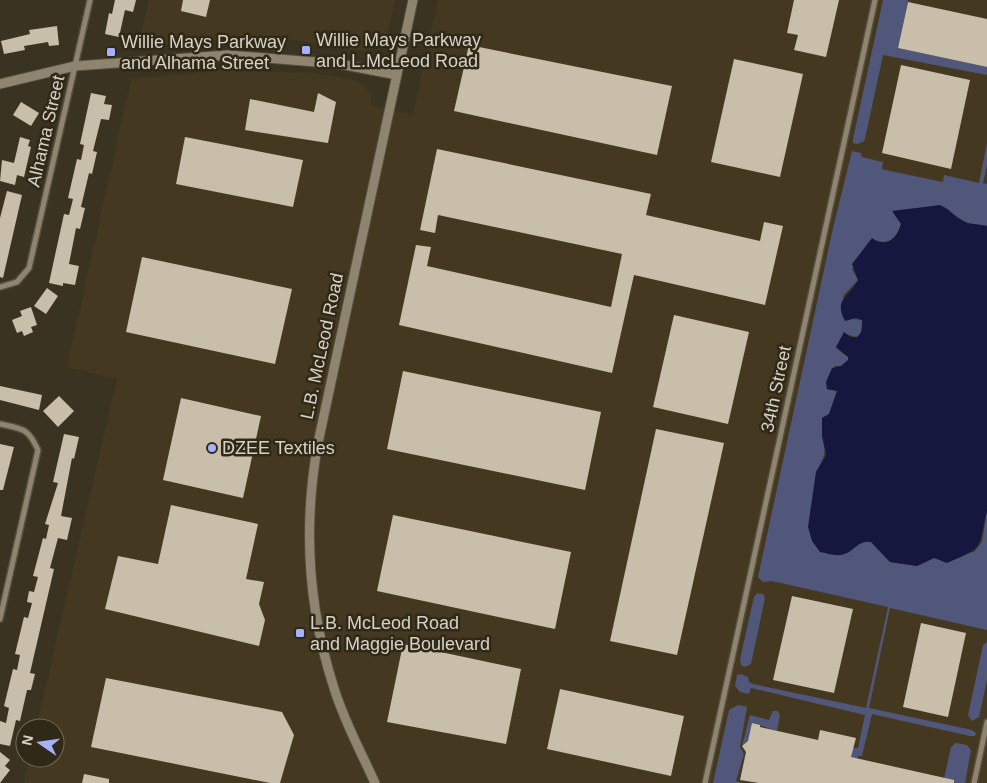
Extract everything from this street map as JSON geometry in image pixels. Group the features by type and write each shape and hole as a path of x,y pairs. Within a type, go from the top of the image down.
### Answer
{"street":[{"name":"Alhama Street","path":"0,287 17,282 28,268 90,0"},
{"name":"L.B. McLeod Road","path":"375,783 343,713 321,645 311,585 309,542 311,493 318,443 413,0"},
{"name":"34th Street","path":"705,783 874,0"},
{"path":"0,84 75,66 228,55 340,64 397,75"},
{"path":"0,424 20,428 31,435 38,450 0,619"},
{"path":"974,783 987,722"}],"shaded area":[{"path":"149,0 395,0 387,37 381,46 364,51 287,39 213,40 138,47"},
{"path":"438,0 987,0 987,783 24,783 27,768 65,768 65,718 38,718 117,379 67,367 131,79 228,70 312,73 350,79 361,83 371,94 371,105 413,115"},
{"path":"883,0 908,0 898,48 987,67 987,75 883,55 865,139 857,144 853,143 853,139"},
{"path":"987,143 987,165 983,183 987,184 987,226 967,223 956,216 911,209 893,211 901,224 895,237 885,242 876,241 852,269 858,280 843,296 853,319 862,320 861,333 857,337 847,335 836,348 848,357 848,360 841,366 835,366 827,389 837,391 829,414 822,418 825,446 821,464 816,472 856,545 864,541 871,542 890,562 917,566 934,558 974,552 982,542 987,511 987,630 890,608 869,708 972,730 976,733 975,736 970,736 872,714 862,756 858,756 852,783 846,783 853,748 858,748 865,715 751,688 749,694 740,692 735,686 737,675 741,674 748,677 749,682 753,684 866,708 888,607 772,581 763,582 758,577 833,228 852,151 861,153 862,157 883,162 882,169 885,170 943,182 944,175 979,183"},
{"path":"940,205 966,222 987,226 987,511 980,540 975,549 947,563 934,558 917,566 890,562 871,542 862,543 849,552 840,555 820,552 812,541 808,527 816,472 826,455 822,436 822,418 829,414 837,391 827,389 826,382 832,368 841,366 848,360 848,357 836,347 844,332 851,337 857,337 862,327 862,320 856,318 845,321 841,308 844,298 858,280 852,264 872,238 877,241 886,242 894,238 901,224 892,211"},
{"path":"757,593 763,594 765,598 751,664 745,667 741,665 740,659 754,597"},
{"path":"987,642 987,680 979,717 972,721 968,715 983,645"},
{"path":"738,705 747,707 740,747 744,754 736,781 743,783 713,783 729,710"},
{"path":"773,711 778,711 780,715 777,731 753,723 748,741 742,746 750,715 769,720"},
{"path":"956,743 967,745 971,750 965,783 943,783 951,747"}],"building":[{"path":"115,0 136,0 133,12 125,10 119,37 105,34 109,13 112,14"},
{"path":"183,0 210,0 206,17 181,11"},
{"path":"794,0 839,0 826,57 794,50 798,35 787,33"},
{"path":"908,2 987,19 987,67 898,48"},
{"path":"57,26 59,45 49,46 48,42 24,46 25,50 4,54 1,41 30,34 29,30"},
{"path":"469,45 672,86 657,155 454,111"},
{"path":"734,59 803,74 780,177 711,162"},
{"path":"901,65 970,80 951,169 882,153"},
{"path":"91,93 106,96 104,104 112,105 109,120 101,119 93,151 97,152 92,174 89,173 81,207 85,208 80,229 76,228 69,264 79,266 75,285 63,283 63,286 49,283 64,214 69,215 73,199 68,198 77,159 81,160 84,145 80,144"},
{"path":"318,93 336,102 328,143 245,130 250,99 314,112"},
{"path":"21,102 39,113 31,126 13,115"},
{"path":"20,137 30,140 28,146 31,147 24,177 17,175 15,185 0,181 2,160 14,163"},
{"path":"185,137 303,160 293,207 176,184"},
{"path":"437,149 651,194 646,215 760,241 764,222 783,226 765,305 634,275 612,373 399,325 416,245 431,247 427,266 611,307 622,254 438,215 435,233 420,230"},
{"path":"7,191 22,195 3,278 0,277 0,218"},
{"path":"142,257 292,289 275,364 126,332"},
{"path":"47,288 58,296 46,314 34,306"},
{"path":"31,307 37,325 31,327 33,332 24,336 22,331 17,333 12,320 22,316 20,311"},
{"path":"674,315 749,332 728,424 653,407"},
{"path":"403,371 601,412 585,490 387,449"},
{"path":"0,386 42,395 39,410 0,400"},
{"path":"59,396 74,411 58,427 43,411"},
{"name":"DZEE Textiles","path":"181,398 261,416 243,498 163,480"},
{"path":"656,429 724,443 677,655 610,641"},
{"path":"64,434 79,437 74,459 72,458 61,516 72,518 67,540 58,538 50,568 54,569 30,673 35,674 31,690 27,690 21,718 15,718 10,746 0,744 0,721 6,723 9,708 4,706 13,669 17,670 20,655 15,654 24,617 28,618 32,603 27,602 29,591 34,592 38,577 33,576 43,538 46,539 49,525 45,524 58,483 53,482"},
{"path":"0,444 14,447 3,490 0,490"},
{"path":"171,505 258,524 246,579 264,582 259,604 265,620 259,646 105,609 118,556 158,564"},
{"path":"393,515 571,552 555,629 377,591"},
{"path":"792,596 853,609 834,693 773,680"},
{"path":"921,623 966,633 948,717 903,707"},
{"path":"403,644 521,669 506,744 387,722"},
{"path":"106,678 282,712 294,735 280,783 270,783 91,747"},
{"path":"560,689 684,716 671,776 547,749"},
{"path":"752,723 760,725 760,727 818,740 820,730 856,738 851,757 954,780 954,783 759,783 740,780 746,752 742,746 748,741"},
{"path":"0,752 10,760 5,766 10,770 0,783"},
{"path":"84,774 109,779 109,783 82,783"}],"place":[{"name":"Willie Mays Parkway and L.McLeod Road","path":"306,50"},
{"name":"Willie Mays Parkway and Alhama Street","path":"111,52"},
{"name":"DZEE Textiles","path":"212,448"},
{"name":"L.B. McLeod Road and Maggie Boulevard","path":"300,633"}]}
